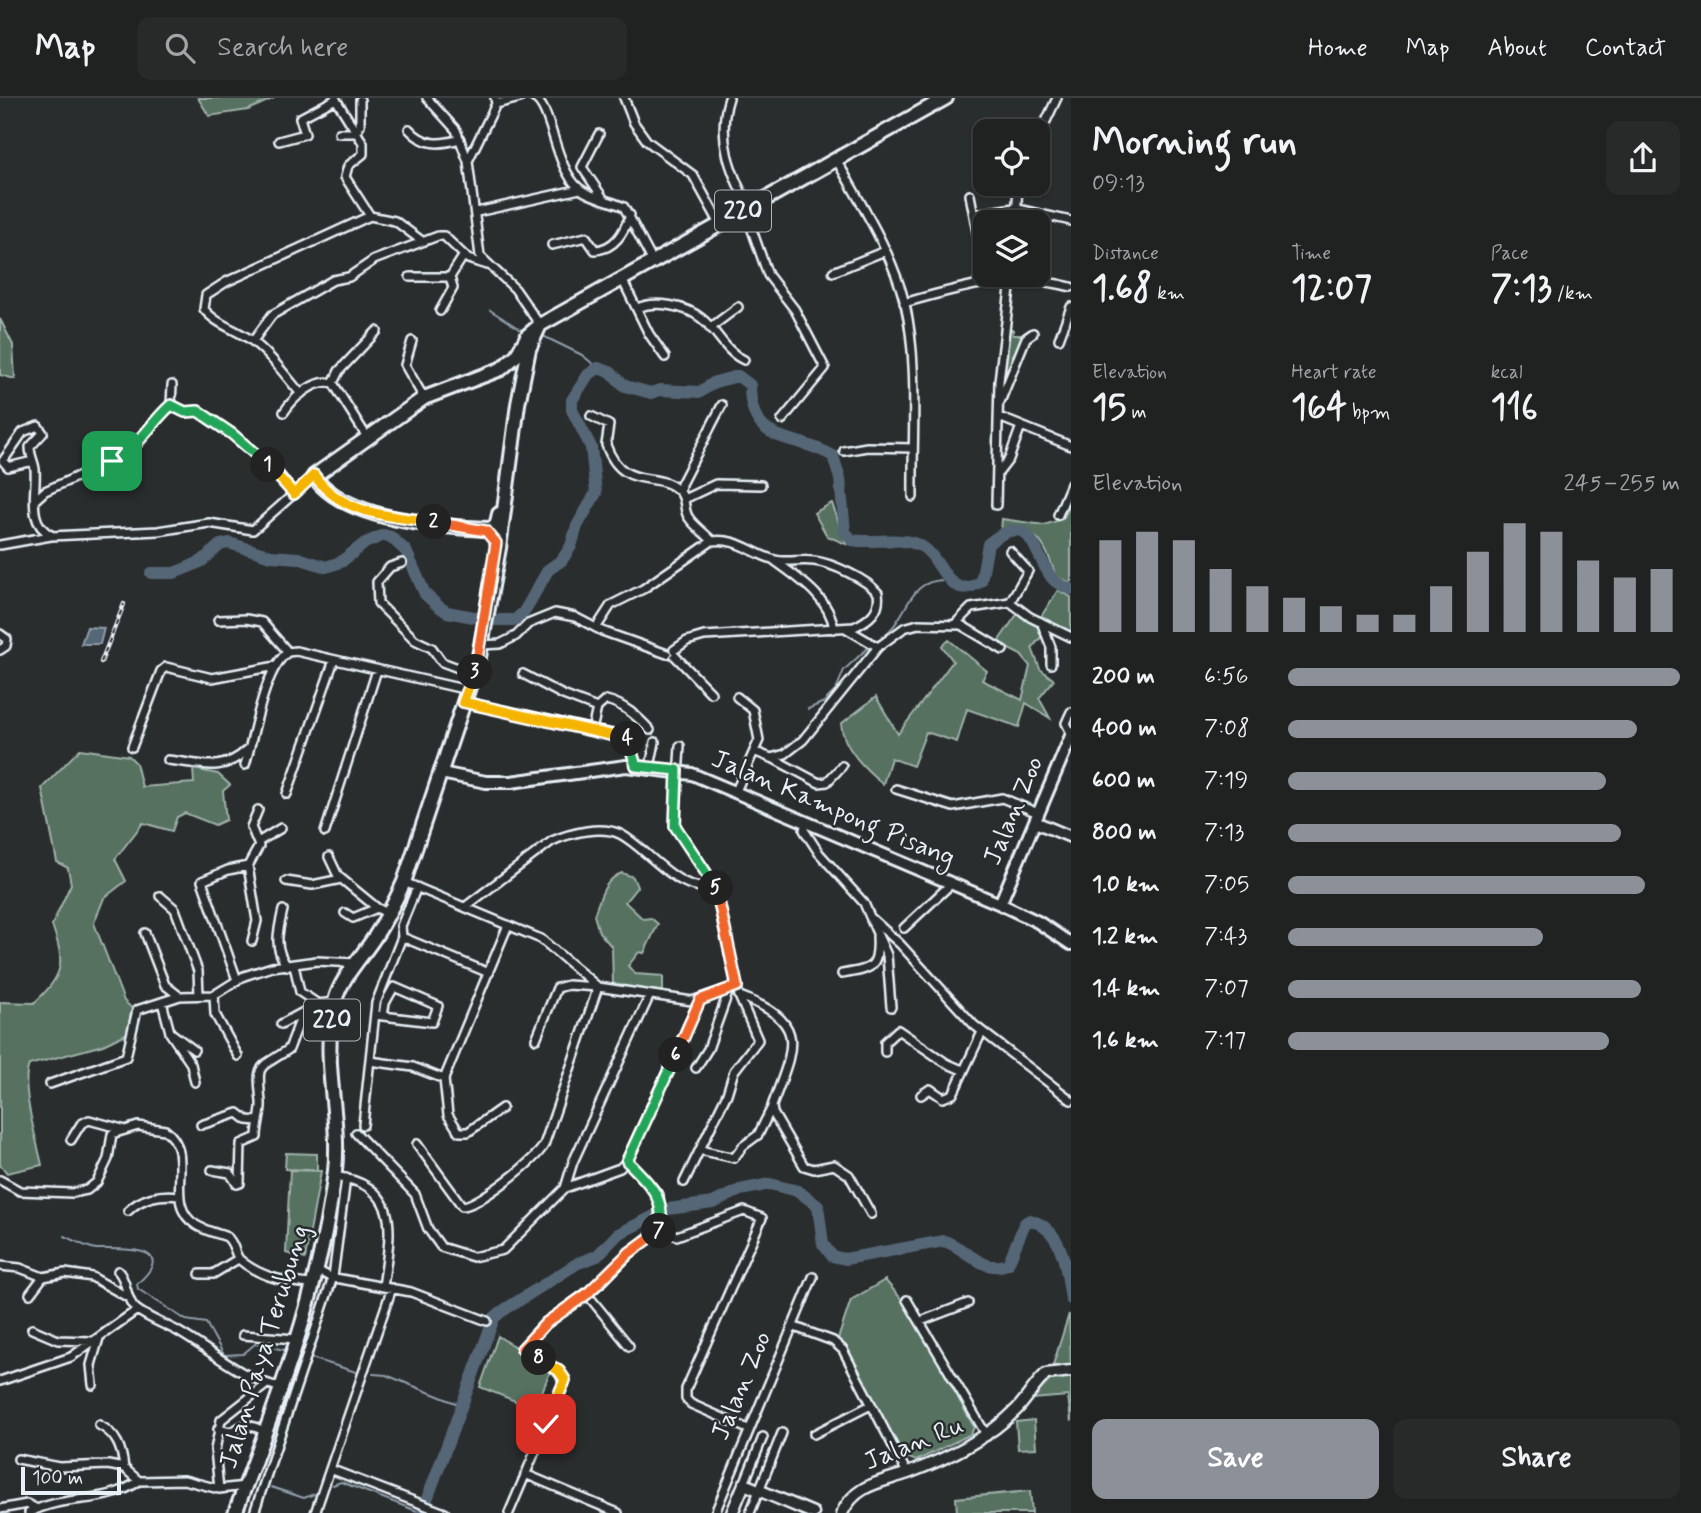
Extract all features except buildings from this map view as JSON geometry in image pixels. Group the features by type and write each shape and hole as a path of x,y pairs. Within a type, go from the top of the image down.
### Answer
{"main road":[{"name":"220","path":"496,555 518,404 529,349 540,325 946,98"},
{"path":"496,555 494,539 489,533 474,528 370,513 333,497 314,475 424,398 501,369 512,361 528,335 540,325"},
{"path":"501,369 511,369 518,376 518,404"},
{"name":"220","path":"474,528 496,527 504,497"},
{"name":"Jalan Paya Terubung","path":"235,1513 265,1430 273,1385 296,1339 340,1177 330,1041 335,1002 383,911 404,882 474,674 496,555"},
{"name":"Jalan Zoo","path":"1000,904 1037,817 1065,762 1071,734"},
{"name":"Jalan Kampong Pisang","path":"441,773 474,781 511,782 636,766 677,770 736,791 1000,904 1026,916 1071,944"},
{"path":"971,892 978,901 1013,915 1026,916"}],"street":[{"path":"279,141 305,134 300,118 335,98 363,143 363,154 348,166 345,177 370,216"},
{"path":"427,98 456,130 468,160 477,212 480,253 486,265"},
{"path":"468,160 496,101 520,98"},
{"path":"534,98 544,106 559,160 580,189 624,207 653,262"},
{"path":"624,98 634,123 647,141 693,175 720,224"},
{"path":"729,98 724,133 727,160 747,209 768,275 795,310 825,368 782,420"},
{"path":"1047,119 1057,98"},
{"path":"356,133 360,125 360,100"},
{"path":"409,129 416,138 433,144 460,139"},
{"path":"339,133 356,133"},
{"path":"599,134 582,167 603,198"},
{"path":"836,159 885,251 904,303 911,351 913,497"},
{"path":"477,212 580,189"},
{"path":"970,195 975,210"},
{"path":"1014,208 1016,196"},
{"path":"1001,210 1014,208 1071,221"},
{"path":"552,245 586,237 597,251 622,235 630,215"},
{"path":"301,394 271,357 253,341 208,315 204,305 206,295 226,282 370,216 395,221 422,241"},
{"path":"253,341 272,314 333,280 349,277 374,260 422,241 444,236 464,256 486,265 515,289 540,325"},
{"path":"834,272 885,251"},
{"path":"440,311 453,289 450,277 464,256"},
{"path":"410,277 450,277"},
{"path":"622,279 649,334 665,357"},
{"path":"904,303 973,281"},
{"path":"1050,283 1071,287"},
{"path":"996,505 1001,351 1010,287"},
{"path":"638,308 649,304 673,306 698,316 729,353 744,360"},
{"path":"710,328 738,307"},
{"path":"1059,339 1071,307"},
{"path":"333,383 339,371 377,331"},
{"path":"999,405 1026,338 1033,333"},
{"path":"412,341 405,365 424,398"},
{"path":"284,412 301,394 323,381 333,383 367,436"},
{"path":"35,500 46,491 121,457 171,405 172,385"},
{"path":"171,405 185,412 198,411 232,434 279,474 294,494"},
{"path":"712,541 688,517 681,484 722,405"},
{"path":"591,416 609,425 606,445 618,467 633,477 658,481 682,496"},
{"path":"999,416 1071,446"},
{"path":"33,461 8,467 3,461 23,432 38,426 43,433 30,447 33,461 35,521 40,530 51,536"},
{"path":"999,472 1009,459 1021,426"},
{"path":"844,451 867,447 912,448"},
{"path":"0,545 51,536 158,531 209,523 253,530 314,475"},
{"path":"682,496 716,484 761,485"},
{"path":"1058,515 1071,484"},
{"path":"596,628 611,606 643,589 712,541 732,541 771,559 802,581 828,610 835,629"},
{"path":"1010,551 1028,571 1010,602"},
{"path":"672,653 687,641 704,636 847,629 862,624 874,613 879,600 876,590 816,561 771,559"},
{"path":"402,563 390,567 377,582 378,603 415,640 432,648 442,662 474,674"},
{"path":"955,624 971,608 1010,602 1071,637"},
{"path":"481,645 500,644 516,636 528,624 555,613 575,617 596,628 672,653 711,693"},
{"path":"218,620 262,622 288,652 377,670 592,730 627,737 636,766"},
{"path":"1041,622 1051,647 1051,664"},
{"path":"771,758 785,754 803,740 873,645 909,625 965,626 1003,650"},
{"path":"847,629 873,645"},
{"path":"0,634 7,639 6,646 0,650"},
{"path":"245,765 247,750 276,666 288,652"},
{"path":"287,794 334,660"},
{"path":"132,747 161,671 166,667 212,678 276,666"},
{"path":"325,832 377,670"},
{"path":"523,674 544,682 563,695 597,708"},
{"path":"736,791 759,740 754,714 737,697"},
{"path":"592,730 597,708 606,700 625,708 650,730"},
{"path":"1071,712 1066,723 1071,734"},
{"path":"650,767 655,742"},
{"path":"680,746 675,826 715,885 733,988 758,1040 734,1071 727,1094 684,1182"},
{"path":"168,760 230,764 247,750"},
{"path":"755,752 819,783 827,782 842,766"},
{"path":"896,789 953,807 1002,798 1071,837"},
{"path":"252,942 257,921 248,866 258,849 258,842 251,827 258,810"},
{"path":"806,822 804,830 819,853 864,903 887,956 891,1007"},
{"path":"258,842 281,828"},
{"path":"465,908 552,841 567,835 605,831 619,834 662,865 670,876 701,887 715,885"},
{"path":"328,857 341,879 383,911"},
{"path":"237,980 202,881 228,870 248,866"},
{"path":"286,881 312,885 341,879"},
{"path":"404,882 541,939 598,987"},
{"path":"904,928 951,884"},
{"path":"379,1016 377,1001 402,937 401,926 417,887"},
{"path":"160,896 175,909 198,971 199,995"},
{"path":"283,910 276,939 279,956 290,966 300,992 318,1004"},
{"path":"345,913 353,918 383,911"},
{"path":"870,918 900,944 982,1032 1071,1100"},
{"path":"502,1108 468,1132 459,1132 448,1115 444,1079 508,925"},
{"path":"145,933 165,985 180,996"},
{"path":"842,974 874,964 878,956 877,935"},
{"path":"402,937 488,973"},
{"path":"50,1084 124,1058 135,1013 162,1002 180,996 214,995 237,980 258,971 334,961 357,964"},
{"path":"536,1039 556,988 568,985 598,987 649,997 700,1000 733,988"},
{"path":"363,1125 370,1061 379,1016 394,987 438,1006 432,1022 379,1016"},
{"path":"417,1144 461,1206 474,1202 528,1163 544,1145 598,987"},
{"path":"696,1068 708,1049 733,988"},
{"path":"214,995 215,1014 238,1056"},
{"path":"700,1150 734,1158 737,1152 758,1135 772,1106 793,1043 784,1020 762,1004 739,996"},
{"path":"565,1188 573,1162 649,997"},
{"path":"356,1133 415,1194 428,1229 441,1247 480,1256 503,1250 565,1188 620,1168 627,1161 700,1000"},
{"path":"162,1002 170,1032 191,1064 195,1082"},
{"path":"281,1024 318,1004 335,1002"},
{"path":"212,1170 230,1173 240,1185 241,1144 256,1139 259,1071 271,1059 289,1049 303,1012"},
{"path":"885,1052 885,1042 898,1030 962,1070"},
{"path":"170,1032 194,1050"},
{"path":"921,1095 930,1089 943,1098 950,1097 982,1032"},
{"path":"370,1061 413,1067 444,1079"},
{"path":"772,1106 804,1166 814,1169 835,1165 849,1175 871,1214"},
{"path":"201,1125 238,1113 247,1120 258,1121"},
{"path":"71,1140 81,1124 89,1120 122,1129 153,1127 173,1137 180,1165 179,1196 186,1217 200,1228 227,1237 233,1243 238,1259 261,1273 294,1283 315,1277 332,1277 392,1288 447,1303 486,1321"},
{"path":"0,1180 20,1191 72,1193 87,1190 97,1182 108,1158 110,1138 122,1129"},
{"path":"509,1513 564,1384 559,1371 522,1349 546,1323 587,1294 660,1229 659,1195 627,1161"},
{"path":"254,1513 332,1277 340,1177 369,1186 391,1220 383,1287"},
{"path":"128,1212 144,1200 164,1195 179,1196"},
{"path":"660,1229 677,1236 744,1212 761,1216 762,1220 687,1389 686,1399 691,1404 748,1429"},
{"path":"200,1274 213,1274 238,1259"},
{"path":"0,1266 20,1268 43,1277 65,1273 92,1277 129,1298"},
{"path":"118,1270 137,1310 184,1335 232,1368 273,1385"},
{"path":"30,1294 43,1277"},
{"name":"Jalan Zoo","path":"715,1511 813,1277"},
{"path":"315,1513 392,1288"},
{"path":"587,1294 629,1346"},
{"path":"907,1300 987,1436"},
{"path":"921,1321 968,1303"},
{"path":"0,1381 71,1357 137,1310"},
{"path":"792,1326 839,1345 907,1473"},
{"path":"33,1329 58,1340 95,1339"},
{"path":"243,1335 296,1339"},
{"path":"93,1385 91,1365 95,1339"},
{"name":"Jalan Ru","path":"842,1513 849,1499 860,1488 907,1473 987,1436 1016,1410 1046,1374 1071,1371"},
{"path":"219,1489 215,1450 218,1429 226,1415 273,1385"},
{"path":"814,1434 871,1405"},
{"path":"218,1429 230,1432 246,1424 265,1430"},
{"path":"99,1425 109,1430 116,1440 124,1468"},
{"path":"750,1513 782,1433"},
{"path":"732,1513 763,1437"},
{"path":"18,1459 59,1467 94,1463 124,1468 139,1480"},
{"path":"330,1469 444,1513"},
{"path":"525,1474 618,1513"},
{"path":"29,1513 37,1509 120,1494 139,1480 174,1479 219,1489 246,1485"},
{"path":"744,1484 813,1513"},
{"path":"0,1509 27,1504 37,1509"},
{"path":"715,1511 726,1513"}],"green space":[{"path":"198,98 274,98 248,110 209,116"},
{"path":"0,319 13,345 15,379 0,375"},
{"path":"1007,330 1013,330 1013,335 1025,335 1005,377 1002,376"},
{"path":"832,503 846,544 827,536 814,513"},
{"path":"1071,503 1071,583 1056,577 1049,556 1038,539 1023,530 1001,531 1002,519 1044,525 1063,519"},
{"path":"1058,590 1071,597 1071,634 1051,625 1032,648 1040,669 1054,680 1039,698 1050,718 1026,703 1019,727 967,709 957,742 926,732 913,766 891,758 883,784 862,765 850,750 841,724 876,697 898,734 953,661 942,646 949,640 987,671 982,680 1022,700 1030,666 1021,655 997,643 1018,613 1037,623"},
{"path":"80,749 129,756 136,763 142,787 194,783 193,769 218,774 230,785 223,791 226,820 215,825 185,813 177,817 172,831 143,823 115,859 126,881 104,898 94,923 124,1001 134,1010 130,1032 103,1045 29,1065 28,1100 42,1165 7,1173 0,1165 0,1002 34,1003 52,984 60,967 59,949 52,925 71,884 68,868 57,862 42,788"},
{"path":"622,873 633,877 637,887 625,902 643,919 651,918 658,924 644,953 639,952 628,966 635,974 663,976 663,992 613,984 612,947 599,932 594,915 607,885"},
{"path":"286,1153 317,1154 317,1170 285,1169"},
{"path":"290,1170 321,1171 305,1259 286,1253"},
{"path":"885,1280 909,1308 974,1427 971,1434 916,1461 904,1456 838,1339 851,1300"},
{"path":"1069,1314 1071,1366 1053,1365"},
{"path":"498,1336 551,1370 535,1409 480,1387"},
{"path":"1071,1375 1071,1422 1068,1396 1032,1399 1052,1378"},
{"path":"1034,1420 1036,1448 1018,1449 1016,1422"},
{"path":"1030,1491 1032,1513 957,1513 956,1498"}],"water":[{"path":"87,627 104,628 100,644 81,644"}],"waterway":[{"path":"490,310 524,332"},
{"path":"543,336 582,355 598,368"},
{"path":"151,573 174,573 202,561 220,545 229,543 271,556 298,558 326,567 341,562 365,543 384,535 391,537 406,551 425,594 447,612 490,620 515,620 524,612 548,570 562,560 571,546 577,526 596,493 591,447 572,410 572,400 588,375 598,368 610,372 625,386 651,393 660,390 700,392 715,382 738,376 750,385 752,405 757,419 765,428 776,435 833,456 840,479 845,532 852,540 903,541 919,545 927,550 953,583 960,587 970,587 981,581 988,544 1014,530 1023,532 1035,546 1052,578 1071,589"},
{"path":"875,641 895,624 921,587 946,580"},
{"path":"808,709 824,702 836,690 844,670 871,645"},
{"path":"422,1513 494,1318 578,1263 597,1256 618,1234 668,1209 713,1203 740,1190 770,1184 798,1191 818,1206 823,1244 832,1256 845,1259 944,1241 990,1266 1008,1264 1025,1223 1030,1220 1042,1225 1057,1242 1065,1264 1071,1299"},
{"path":"65,1236 96,1249 132,1250 150,1256 153,1262 137,1284 138,1289 186,1320 206,1323 224,1355 243,1354 255,1344 285,1350"},
{"path":"311,1358 356,1372"},
{"path":"373,1374 386,1375 463,1406"},
{"path":"333,1485 341,1482 422,1513"},
{"path":"271,1487 304,1498 314,1494"}],"railway":[{"path":"101,662 124,604"}],"route":[{"path":"112,461 132,449 142,434 158,421 171,405 185,412 198,411 232,434 279,474 294,494 314,475 333,497 370,513 486,531 496,543 496,555 479,657 463,702 621,735 629,740 636,766 677,770 675,826 715,885 725,921 737,986 700,1000 627,1161 659,1195 661,1206 658,1233 629,1253 587,1294 546,1323 522,1349 559,1371 565,1380 546,1424"}]}
